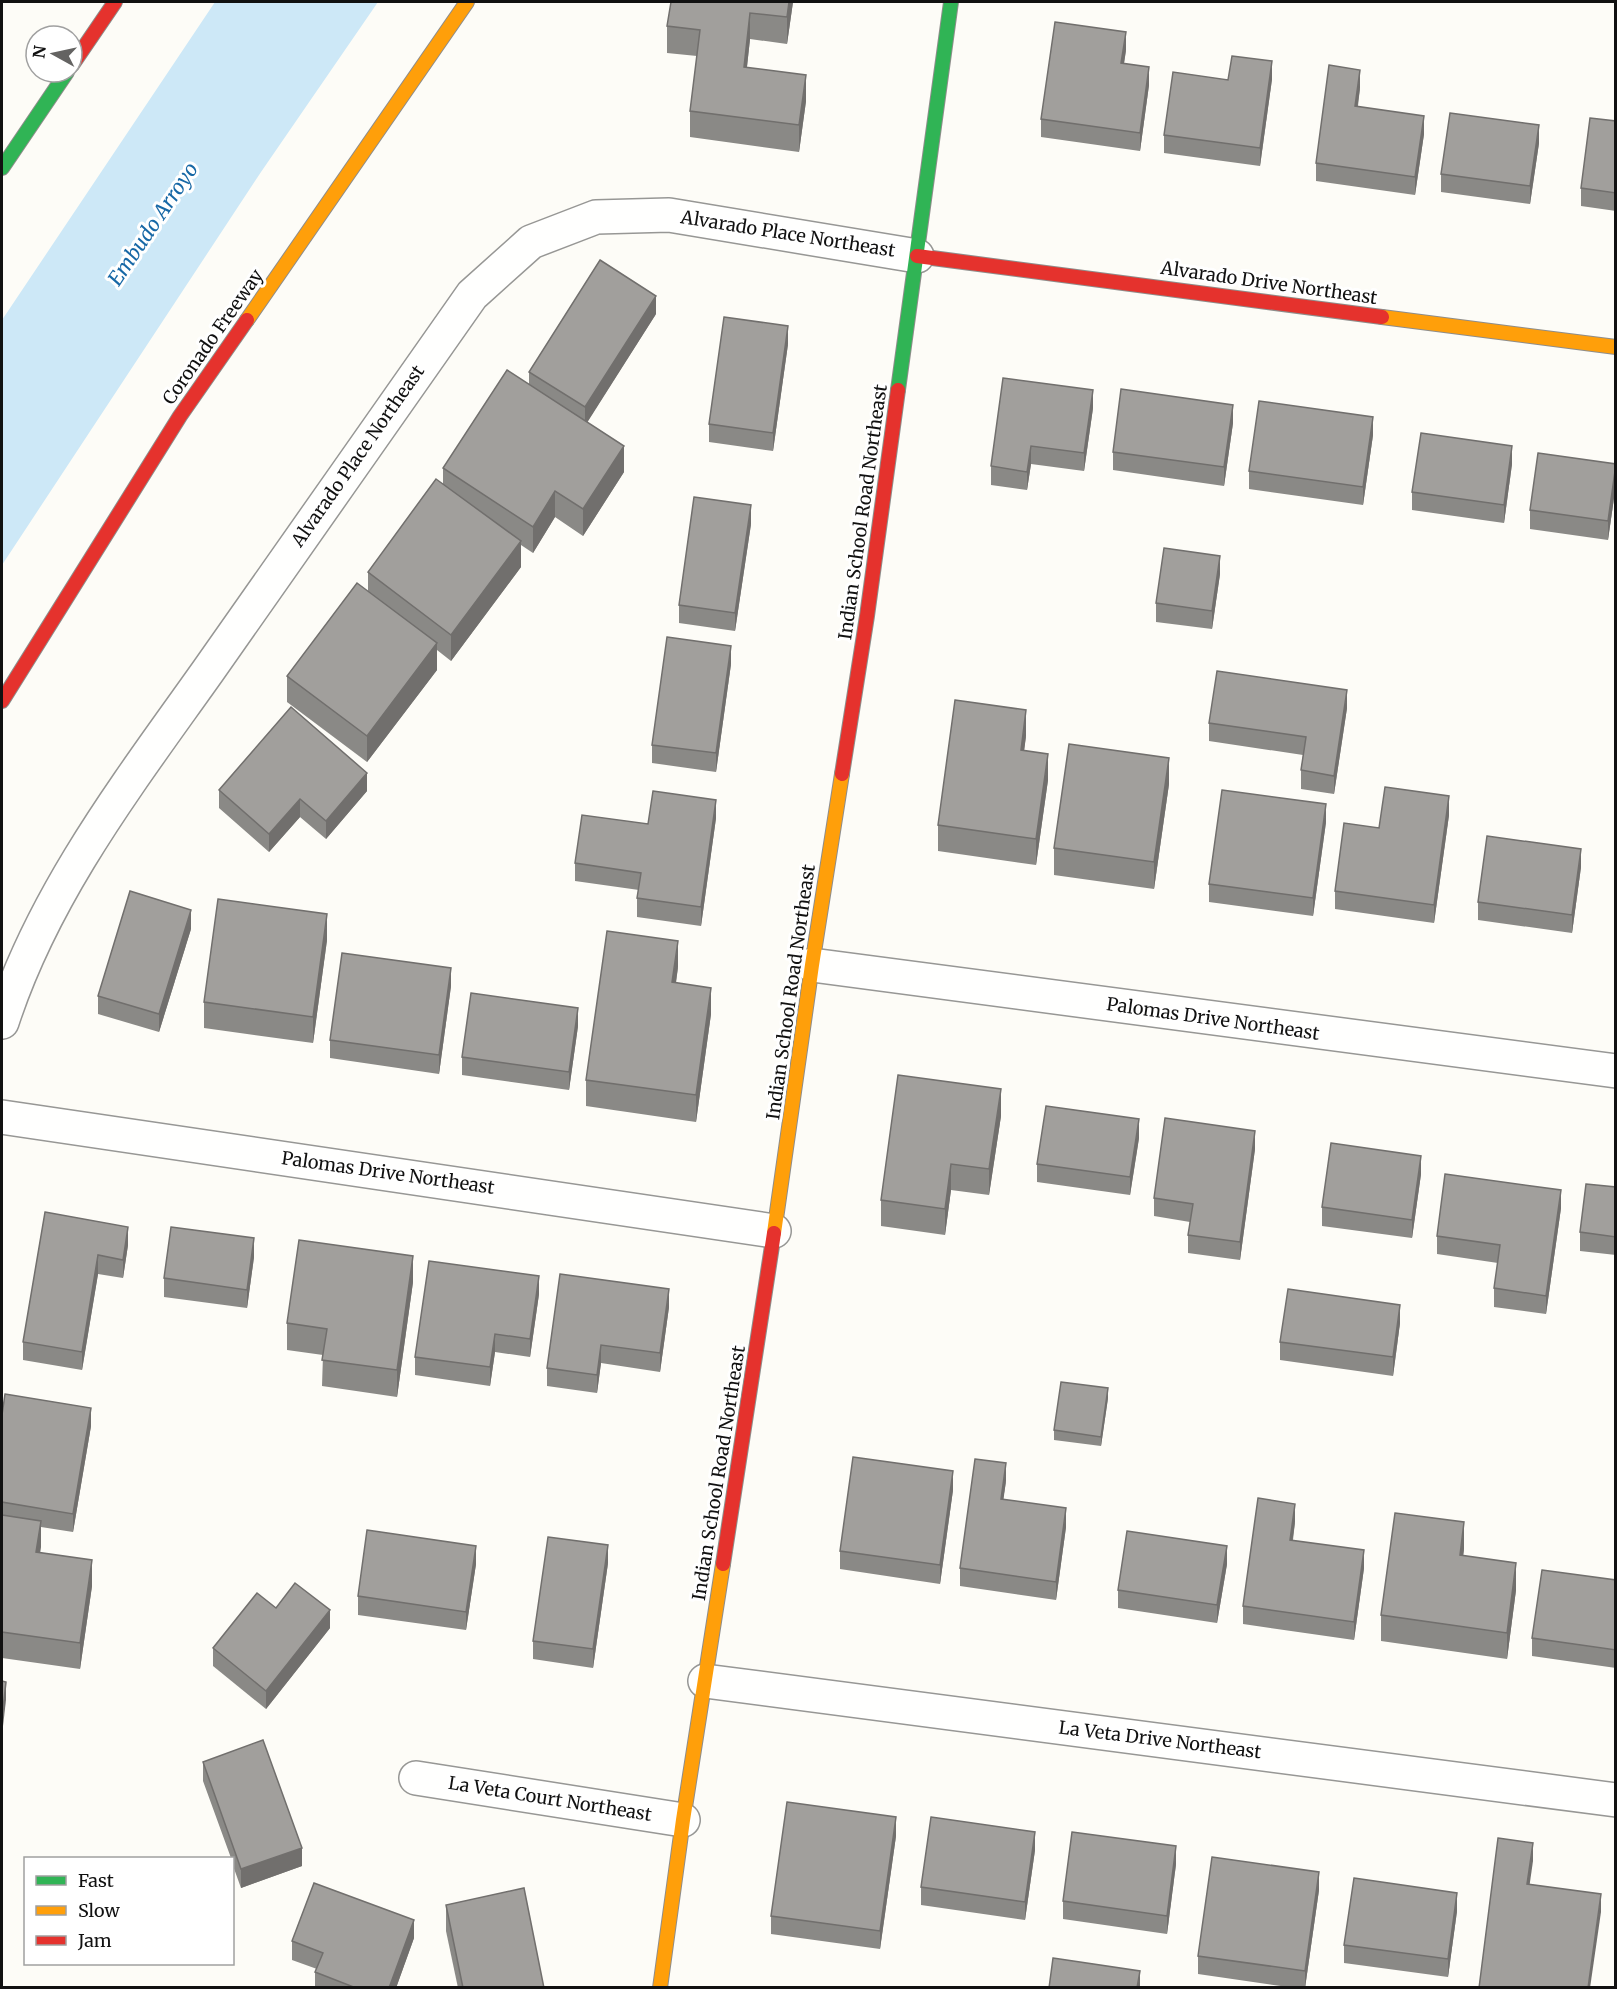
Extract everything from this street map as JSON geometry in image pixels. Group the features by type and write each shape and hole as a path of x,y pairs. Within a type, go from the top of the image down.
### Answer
{"main road":[{"path":"84,47 115,2"},
{"name":"Coronado Freeway","path":"2,701 180,416 467,2"},
{"name":"Indian School Road Northeast","path":"660,1988 683,1820 867,616 951,2"},
{"path":"2,168 59,84"},
{"name":"Alvarado Drive Northeast","path":"917,256 1616,347"}],"street":[{"name":"Alvarado Place Northeast","path":"2,1022 11,993 49,910 104,819 471,295 531,242 596,217 669,215 917,256"},
{"name":"Palomas Drive Northeast","path":"812,965 1616,1071"},
{"name":"Palomas Drive Northeast","path":"2,1117 774,1230"},
{"name":"La Veta Drive Northeast","path":"705,1681 1616,1800"},
{"name":"La Veta Court Northeast","path":"416,1778 683,1820"}],"water":[{"name":"Embudo Arroyo","path":"215,2 378,2 261,172 2,565 2,320"}],"building":[{"path":"671,2 789,2 787,17 750,13 744,67 806,75 799,125 690,111 700,30 667,26"},
{"path":"1055,22 1126,32 1121,63 1149,67 1140,133 1041,119"},
{"path":"1232,56 1272,61 1260,148 1164,135 1173,72 1228,80"},
{"path":"1329,65 1360,70 1355,106 1424,116 1415,177 1316,163"},
{"path":"1450,113 1539,125 1530,186 1441,174"},
{"path":"1590,118 1616,121 1616,193 1581,188"},
{"path":"600,260 656,296 585,407 529,372"},
{"path":"724,317 788,326 773,433 709,424"},
{"path":"507,370 624,446 583,509 555,491 533,527 443,468"},
{"path":"1003,378 1093,390 1084,453 1031,446 1027,472 991,466"},
{"path":"1121,389 1233,405 1224,467 1113,452"},
{"path":"1259,401 1373,417 1363,487 1249,471"},
{"path":"1421,433 1512,446 1504,505 1412,492"},
{"path":"1538,453 1616,464 1608,521 1530,510"},
{"path":"436,479 521,541 451,635 368,572"},
{"path":"694,497 751,505 735,613 679,605"},
{"path":"1164,548 1220,556 1212,611 1156,603"},
{"path":"357,583 437,643 367,736 287,676"},
{"path":"667,637 731,646 716,753 652,745"},
{"path":"1217,671 1347,690 1334,776 1301,770 1306,737 1209,723"},
{"path":"955,700 1026,710 1021,750 1048,754 1036,839 938,825"},
{"path":"291,707 367,773 326,821 300,799 269,834 219,790"},
{"path":"1069,744 1169,758 1154,862 1054,848"},
{"path":"1385,787 1449,796 1434,905 1335,891 1344,823 1379,828"},
{"path":"1222,790 1326,804 1313,898 1209,884"},
{"path":"653,791 716,800 701,907 637,898 641,873 575,863 582,815 648,824"},
{"path":"1487,836 1581,849 1572,915 1478,902"},
{"path":"130,891 191,910 159,1014 98,996"},
{"path":"218,899 327,914 313,1017 204,1002"},
{"path":"607,931 678,941 672,982 711,988 696,1095 586,1080"},
{"path":"342,953 451,968 439,1055 330,1040"},
{"path":"471,993 578,1008 569,1072 462,1057"},
{"path":"898,1075 1001,1089 989,1169 951,1164 945,1209 881,1200"},
{"path":"1046,1106 1139,1119 1130,1177 1037,1164"},
{"path":"1165,1118 1255,1131 1240,1242 1188,1235 1193,1204 1154,1198"},
{"path":"1331,1143 1421,1156 1412,1220 1322,1207"},
{"path":"1445,1174 1561,1190 1546,1296 1494,1288 1500,1245 1437,1236"},
{"path":"1586,1184 1616,1187 1616,1237 1580,1232"},
{"path":"45,1212 128,1227 123,1260 98,1255 82,1352 23,1342"},
{"path":"171,1227 254,1238 247,1290 164,1278"},
{"path":"299,1240 413,1256 397,1370 322,1360 327,1329 287,1323"},
{"path":"429,1261 539,1276 530,1339 495,1334 490,1367 415,1357"},
{"path":"560,1274 669,1289 660,1353 601,1345 597,1375 547,1368"},
{"path":"1288,1289 1400,1305 1393,1357 1280,1342"},
{"path":"1061,1382 1108,1388 1101,1437 1054,1430"},
{"path":"5,1394 91,1408 73,1514 2,1502 2,1415"},
{"path":"853,1457 953,1471 940,1565 840,1551"},
{"path":"975,1459 1006,1463 1001,1499 1066,1508 1056,1582 960,1568"},
{"path":"1258,1498 1295,1504 1290,1540 1364,1550 1354,1622 1243,1606"},
{"path":"1395,1513 1464,1522 1460,1555 1516,1563 1507,1633 1381,1615"},
{"path":"2,1515 41,1521 36,1552 92,1560 80,1643 2,1632"},
{"path":"367,1530 476,1546 466,1612 358,1596"},
{"path":"1127,1531 1227,1546 1217,1605 1118,1590"},
{"path":"548,1537 608,1545 593,1649 533,1641"},
{"path":"1542,1570 1616,1580 1616,1650 1532,1638"},
{"path":"295,1583 330,1610 266,1691 213,1648 257,1593 276,1608"},
{"path":"2,1681 6,1682 2,1717"},
{"path":"263,1740 302,1848 241,1869 203,1762"},
{"path":"787,1802 896,1817 880,1931 771,1916"},
{"path":"931,1817 1035,1832 1025,1902 921,1887"},
{"path":"1072,1832 1176,1846 1167,1916 1063,1901"},
{"path":"1498,1838 1533,1843 1527,1884 1601,1894 1588,1988 1479,1988"},
{"path":"1212,1857 1319,1872 1305,1971 1198,1956"},
{"path":"1354,1878 1457,1893 1448,1959 1344,1945"},
{"path":"314,1883 414,1920 389,1988 356,1988 315,1972 323,1953 292,1941"},
{"path":"524,1888 544,1988 463,1988 446,1905"},
{"path":"1053,1958 1140,1971 1137,1988 1049,1988"}],"traffic: fast":[{"path":"898,390 951,2"},
{"path":"2,168 59,84"}],"traffic: slow":[{"path":"247,320 467,2"},
{"path":"1382,317 1616,347"},
{"path":"774,1233 842,774"},
{"path":"660,1988 683,1820 723,1564"}],"traffic: jam":[{"path":"84,47 115,2"},
{"path":"917,256 1382,317"},
{"path":"2,701 180,416 247,320"},
{"path":"842,774 867,616 898,390"},
{"path":"723,1564 774,1233"}]}
